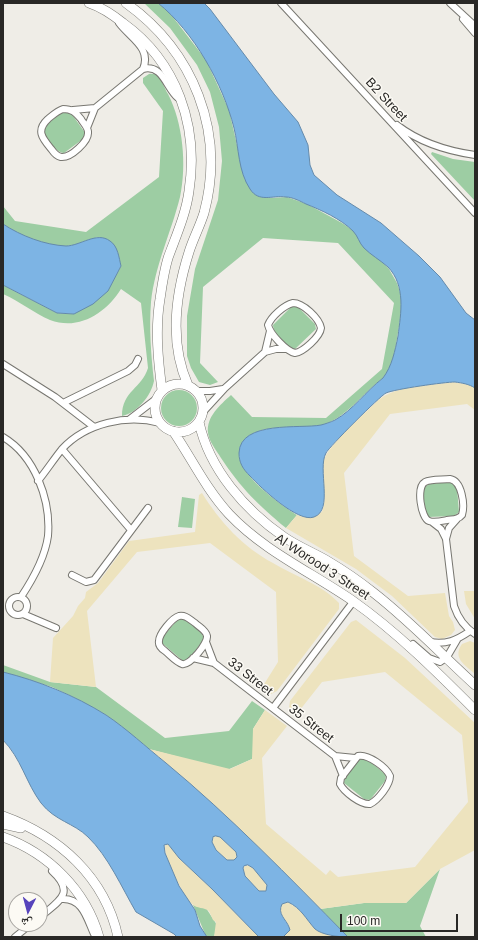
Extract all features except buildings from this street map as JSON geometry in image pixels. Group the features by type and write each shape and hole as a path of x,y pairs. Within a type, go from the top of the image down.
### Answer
{"street":[{"path":"89,3 115,16 149,45 166,69 183,102 189,123 192,170 189,192 168,259 159,302 158,346 162,390"},
{"path":"126,3 160,32 183,62 194,82 207,126 211,165 207,198 183,273 176,316 176,345 178,359 188,385"},
{"path":"133,3 138,12"},
{"name":"B2 Street","path":"281,3 475,213"},
{"path":"450,3 475,33"},
{"path":"460,14 475,26"},
{"path":"115,16 122,28 144,50 146,59 143,69"},
{"path":"95,108 58,110 43,124 40,130 42,138 55,154 64,157 85,144 88,136 87,128 95,108 143,69 152,68 160,73 173,93 183,102"},
{"path":"73,110 87,128"},
{"path":"386,116 406,131 432,144 454,151 475,154"},
{"path":"293,302 302,305 319,322 321,332 300,351 294,353 287,349 270,331 268,325 269,322 287,305 293,302"},
{"path":"265,352 270,331"},
{"path":"38,481 62,449 82,433 94,427 130,419 160,423 173,431 187,431 199,422 203,412 224,388 265,352 276,349 287,349"},
{"path":"63,403 128,371 135,365 138,359"},
{"path":"3,364 63,403 94,427"},
{"path":"130,419 156,399 162,390 177,383 188,385 197,391 202,401 203,412"},
{"path":"197,391 210,391 224,388"},
{"path":"156,399 155,414 160,423"},
{"name":"Al Worood 3 Street","path":"199,422 203,440 211,458 233,489 249,507 285,537 326,560 373,592 447,657 475,685"},
{"name":"Al Worood 3 Street","path":"173,431 205,484 230,514 245,529 280,555 321,579 353,602 387,629 475,710"},
{"path":"3,437 25,458 38,481 46,505 48,536 39,566 21,597 11,599 6,606 13,614 23,614 56,628"},
{"path":"62,449 131,530"},
{"path":"430,642 446,643 457,640 473,632 458,615 454,606 446,539 441,529 432,522 426,520 423,515 419,491 421,485 427,482 450,480 458,484 463,512 449,528 446,539"},
{"path":"72,576 86,582 94,580 148,508"},
{"path":"432,522 457,519"},
{"path":"21,597 27,605 23,614"},
{"path":"273,708 353,602"},
{"name":"33 Street","path":"214,663 206,642 205,632 187,617 179,616 174,618 159,637 159,646 182,664 188,663 193,658 214,663 273,708"},
{"path":"387,629 408,641 432,660 440,662 447,657 457,640"},
{"path":"193,658 206,642"},
{"name":"35 Street","path":"273,708 335,756 343,776 340,781 342,787 365,804 375,802 388,784 390,776 386,769 365,756 355,758 335,756"},
{"path":"343,776 355,758"},
{"path":"3,816 42,833 79,862 94,881 106,902 118,937"},
{"path":"3,824 42,833"},
{"path":"3,837 30,849 50,863 72,885 91,916 99,937"},
{"path":"30,849 61,880 64,889 62,899 48,910"},
{"path":"62,899 73,900 81,907 96,937"}],"green space":[{"path":"144,3 158,3 169,12 206,60 229,110 245,180 271,198 287,197 307,204 354,231 389,269 397,283 401,295 402,308 394,357 389,370 383,378 347,411 332,421 323,425 303,428 275,428 261,430 249,436 244,441 239,451 241,461 247,472 256,483 278,502 297,515 286,528 250,496 221,458 211,443 208,433 211,417 218,407 231,395 252,417 326,418 382,369 394,303 338,243 263,238 203,287 200,363 218,382 210,385 199,382 191,368 187,356 187,316 195,269 218,200 222,161 219,127 210,92 197,65 170,28"},
{"path":"149,74 159,77 173,105 177,118 182,144 182,185 180,197 156,275 151,302 150,322 154,381 147,398 138,408 122,416 125,401 145,375 148,368 141,303 121,289 108,306 91,318 71,323 61,323 44,317 3,294 3,285 57,313 74,314 111,284 121,266 98,237 76,245 60,246 43,243 17,233 3,224 3,206 15,221 86,232 159,177 163,111 143,83 143,78"},
{"path":"63,112 71,113 86,134 83,139 64,153 53,147 45,135 43,127"},
{"path":"432,152 453,159 475,162 475,201 431,154"},
{"path":"297,306 315,324 316,329 295,349 288,346 281,340 275,332 273,325 291,307"},
{"path":"183,390 192,395 196,401 196,415 192,421 183,426 175,426 166,421 162,415 161,404 166,395 172,391"},
{"path":"451,482 457,488 459,512 454,516 428,517 425,512 423,488 429,484"},
{"path":"182,497 195,499 192,528 178,527"},
{"path":"179,618 194,626 201,632 204,639 189,659 183,661 162,643 162,638"},
{"path":"3,665 50,682 96,687 165,738 229,731 252,701 265,710 253,729 252,759 227,770 149,749 106,715 52,687 3,672"},
{"path":"360,759 367,759 386,775 385,781 370,800 364,799 344,783 345,777"},
{"path":"440,869 420,926 426,937 348,937 320,909 364,903 406,903"},
{"path":"193,905 206,908 217,925 214,937 207,937 205,934"}],"sand":[{"path":"453,382 470,385 475,388 475,410 467,404 390,414 344,473 354,556 408,596 445,593 449,616 453,622 455,630 451,635 442,639 435,637 392,596 356,569 286,528 297,515 304,517 322,512 324,506 322,466 324,458 345,432 377,401 403,389"},
{"path":"202,493 224,524 242,541 262,557 317,586 339,603 339,609 277,691 271,694 261,689 278,662 276,592 210,543 137,552 87,611 96,687 50,682 53,638 73,616 78,606 85,598 86,592 98,583 129,541 195,532 199,495"},
{"path":"464,591 475,591 475,619 466,604"},
{"path":"356,620 405,658 475,723 475,850 440,869 406,903 364,903 320,909 279,867 193,787 149,749 230,769 252,759 253,729 265,710 287,726 262,758 266,824 326,875 330,870 338,877 415,867 468,802 462,735 385,672 322,682 296,715 289,708 290,701 351,622"},
{"path":"470,641 475,643 475,674 461,661 458,653 462,644"},
{"path":"213,837 220,837 236,852 237,857 234,860 227,860 216,850 212,842"},
{"path":"166,844 171,845 179,858 259,937 214,937 216,922 213,920 209,911 194,906 188,900 169,865 165,849"},
{"path":"246,865 255,870 267,885 266,891 259,891 245,876 243,868"},
{"path":"288,902 305,914 316,930 333,937 283,937 288,933 289,927 281,914 281,908 282,904"}],"water":[{"path":"158,3 204,3 210,9 274,94 298,122 308,145 310,165 314,175 337,195 381,223 419,256 440,277 466,313 475,320 475,388 463,383 450,382 399,390 386,393 382,396 326,453 323,469 323,506 320,513 314,517 299,515 290,510 271,496 245,471 239,457 242,442 249,435 273,428 321,425 333,421 354,406 383,378 391,363 398,336 401,300 398,283 394,274 388,267 364,248 353,231 337,219 293,198 266,198 257,196 250,189 243,175 236,136 229,111 215,77 184,29"},
{"path":"3,224 33,239 50,244 66,246 94,238 105,238 115,246 121,266 108,291 93,304 74,314 57,313 3,285"},
{"path":"3,672 56,689 94,708 114,720 190,783 259,847 348,937 340,937 318,931 293,904 288,902 282,904 281,914 290,930 283,937 259,937 179,858 168,844 164,845 165,853 179,886 195,910 200,926 207,937 177,937 136,912 102,853 83,832 58,818 46,809 31,787 19,763 3,740","holes":["213,837 220,837 236,852 237,857 234,860 227,860 216,850 212,842","248,865 253,868 267,885 266,891 259,891 245,876 243,868 244,866"]}]}
